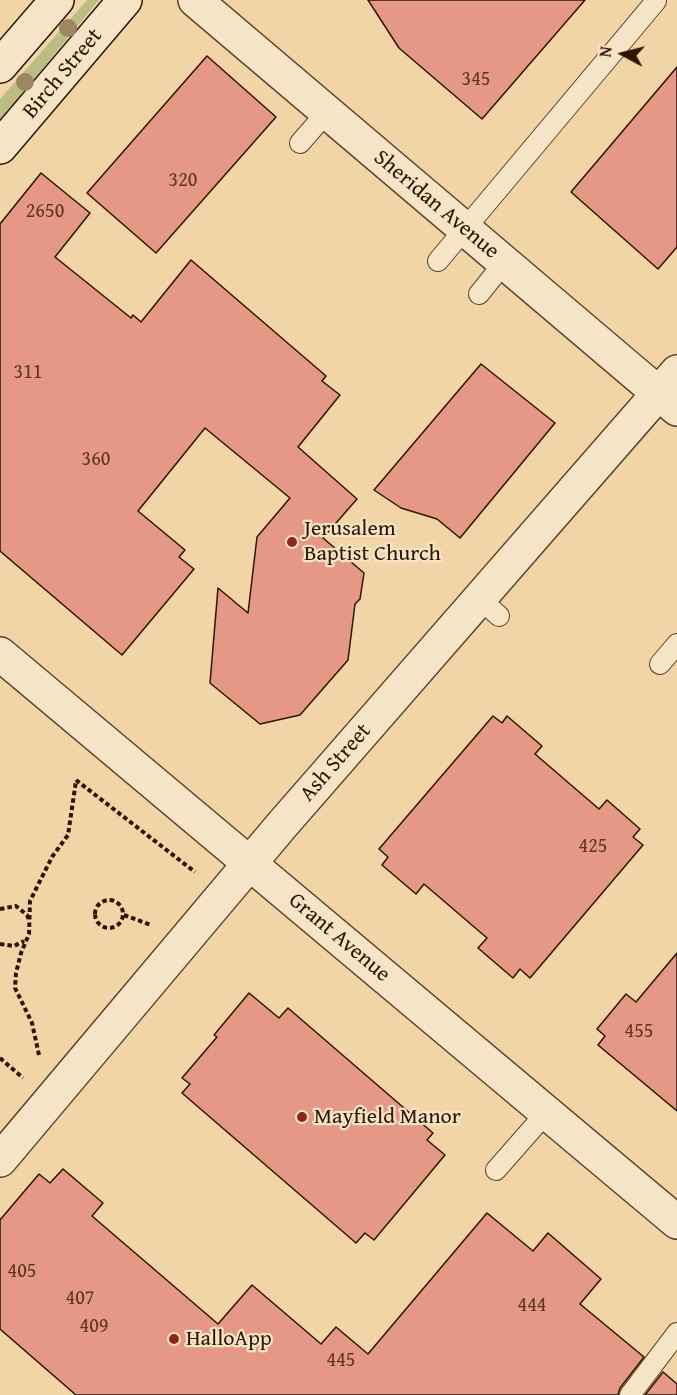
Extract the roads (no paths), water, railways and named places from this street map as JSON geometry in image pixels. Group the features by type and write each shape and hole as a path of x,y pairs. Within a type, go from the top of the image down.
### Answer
{"street":[{"path":"0,66 57,0"},
{"name":"Birch Street","path":"0,147 126,0"},
{"name":"Sheridan Avenue","path":"195,0 504,263 671,392"},
{"name":"Ash Street","path":"0,1160 250,862 489,607 671,392"},
{"name":"Grant Avenue","path":"0,654 677,1222"}],"lane":[{"path":"438,261 656,1"},
{"path":"300,143 327,112"},
{"path":"479,294 504,263"},
{"path":"660,664 677,644"},
{"path":"495,1170 546,1113"},
{"path":"630,1395 677,1333"}],"place":[{"name":"Jerusalem Baptist Church","path":"292,542"},
{"name":"Mayfield Manor","path":"302,1117"},
{"name":"HalloApp","path":"174,1339"}]}
